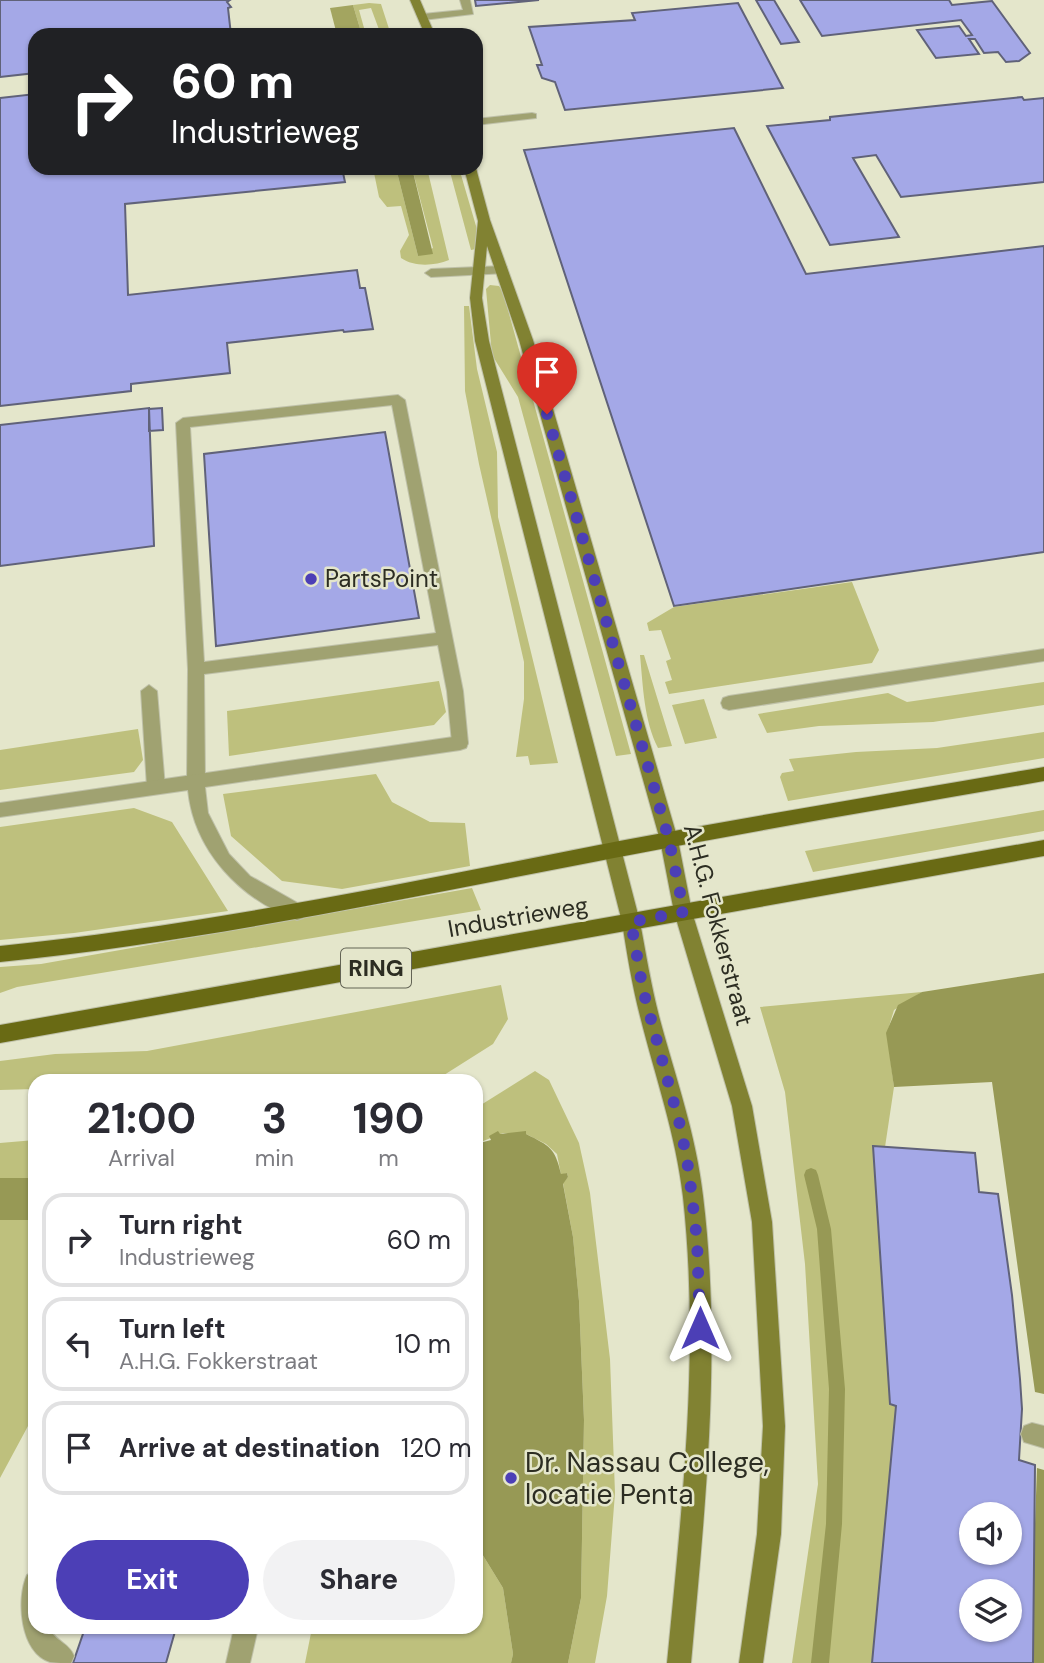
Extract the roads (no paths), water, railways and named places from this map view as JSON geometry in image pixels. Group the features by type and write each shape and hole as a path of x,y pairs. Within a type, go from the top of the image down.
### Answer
{"main road":[{"name":"Industrieweg","path":"0,954 153,937 501,874 612,850 1044,774"},
{"name":"Industrieweg","path":"0,1034 1044,848"}],"street":[{"path":"415,0 427,28"},
{"path":"423,17 469,12 465,0"},
{"path":"483,121 532,116"},
{"name":"A.H.G. Fokkerstraat","path":"472,175 484,220 526,340 669,840 684,912 742,1106 762,1222 774,1426 769,1534 751,1663"},
{"name":"A.H.G. Fokkerstraat","path":"484,220 476,272 476,298 482,341 631,922 643,990 681,1129 693,1194 701,1303 699,1454 679,1663"},
{"path":"431,273 503,270"},
{"path":"0,810 196,782 460,743 455,691 398,400 183,423 196,669 196,782 200,814 223,859 244,882 297,912"},
{"path":"196,669 444,638"},
{"path":"729,703 1044,654"},
{"path":"149,691 156,787"},
{"path":"40,1634 45,1646 62,1656"},
{"path":"238,1663 245,1634"}],"waterway":[{"path":"811,1175 824,1229 837,1389 834,1524 820,1663"}],"place":[{"name":"PartsPoint","path":"311,579"},
{"name":"Dr. Nassau College, locatie Penta","path":"511,1478"}]}
